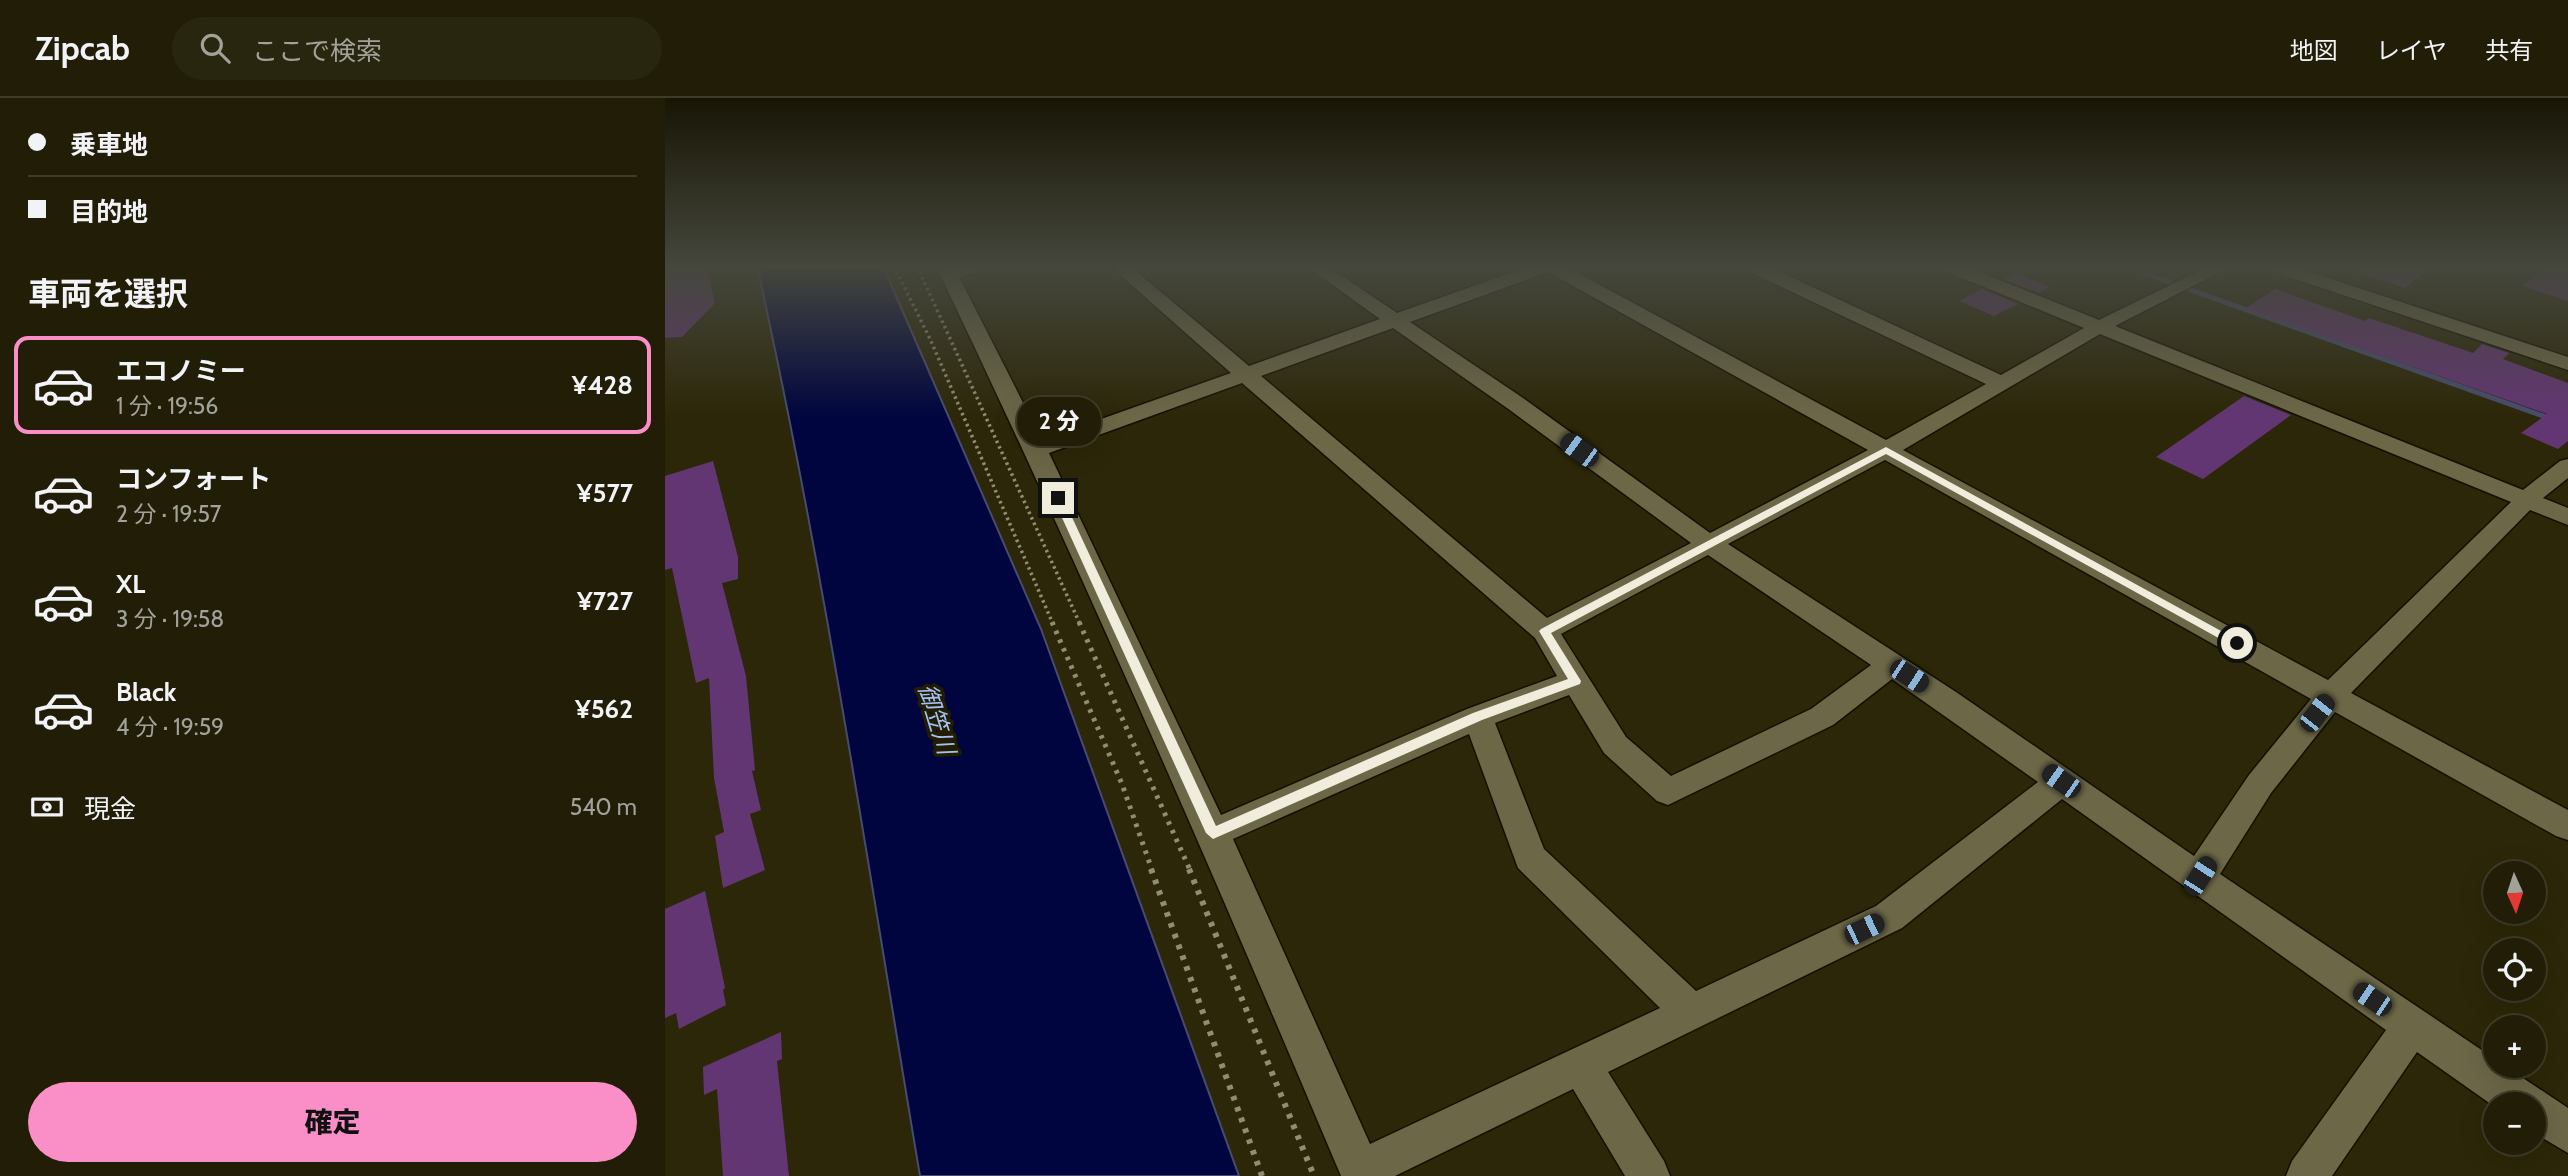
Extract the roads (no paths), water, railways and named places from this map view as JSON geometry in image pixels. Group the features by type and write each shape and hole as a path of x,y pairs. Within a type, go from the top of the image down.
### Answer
{"street":[{"path":"970,316 1036,450 1213,833 1362,1173 1889,917 2061,781"},
{"path":"1178,316 1545,631 1615,745 1668,792 1822,718 1891,664"},
{"path":"1389,316 1515,403 1708,543 1891,664 2509,1092"},
{"path":"1036,450 1405,316"},
{"path":"1641,316 2568,827"},
{"path":"1859,316 1999,382"},
{"path":"2079,316 2531,496 2568,517"},
{"path":"2083,316 2102,325"},
{"path":"1545,631 1886,450 1999,382 2120,316"},
{"path":"2425,316 2568,364"},
{"path":"2200,876 2260,784 2331,695 2531,496 2568,466"},
{"path":"2531,496 2568,504"},
{"path":"1213,833 1478,717 1575,681"},
{"path":"1478,717 1530,858 1691,1012"},
{"path":"2307,1176 2412,1027"},
{"path":"1581,1065 1649,1176"},
{"path":"2546,1117 2568,1132"}],"water":[{"name":"御笠川","path":"768,316 905,316 1041,629 1239,1176 920,1176 825,606"}],"waterway":[{"path":"2264,316 2568,425"}]}
